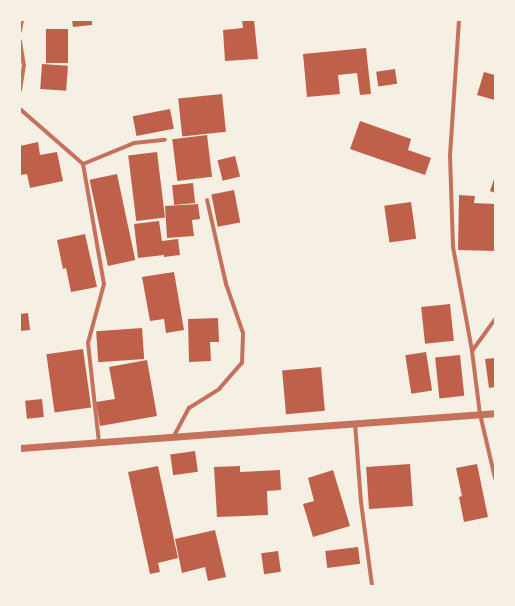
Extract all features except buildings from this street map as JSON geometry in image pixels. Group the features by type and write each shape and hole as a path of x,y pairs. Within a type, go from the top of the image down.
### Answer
{"street":[{"path":"20,31 22,20"},
{"path":"459,20 450,156 453,247 472,351 480,414 495,478"},
{"path":"20,41 24,64 20,90"},
{"path":"20,109 82,164 104,284 88,343 99,442"},
{"path":"82,164 134,143 165,140"},
{"path":"174,436 189,408 219,389 242,363 243,333 226,284 207,200"},
{"path":"472,351 495,319"},
{"path":"20,448 495,413"},
{"path":"355,423 361,502 372,586"}]}
